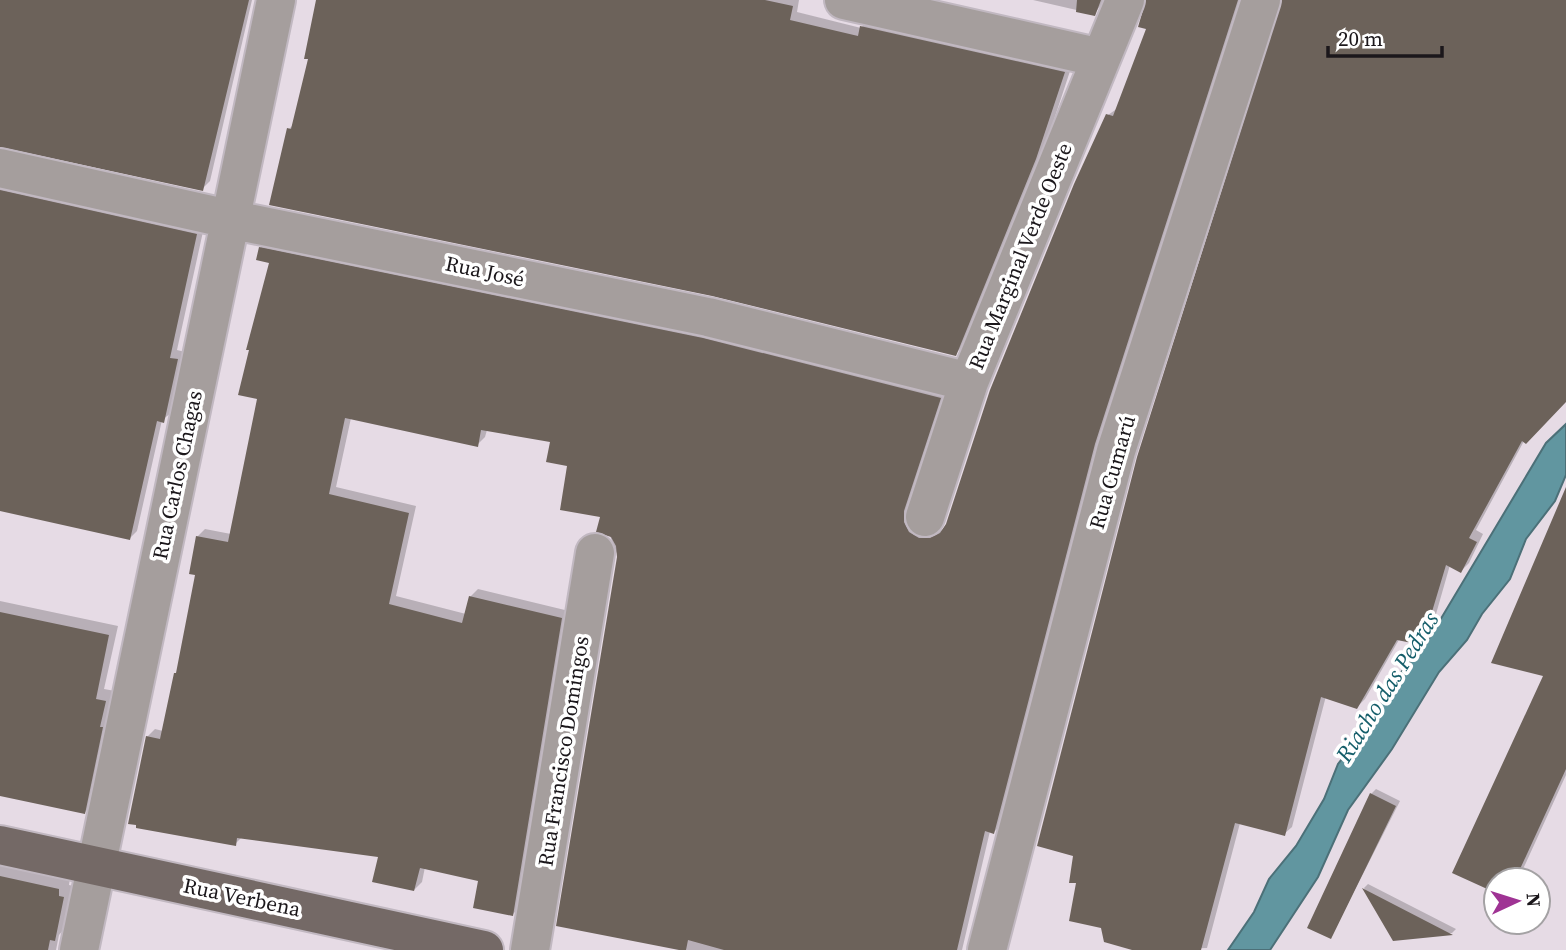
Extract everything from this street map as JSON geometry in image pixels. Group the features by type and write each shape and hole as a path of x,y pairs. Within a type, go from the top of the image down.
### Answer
{"main road":[{"name":"Rua Verbena","path":"0,845 484,950"}],"street":[{"name":"Rua Carlos Chagas","path":"79,950 276,0"},
{"path":"844,0 1101,58"},
{"name":"Rua Marginal Verde Oeste","path":"925,517 969,382 1125,0"},
{"name":"Rua Cumarú","path":"987,950 1116,451 1261,0"},
{"name":"Rua José","path":"0,168 229,219 708,317 969,382"},
{"name":"Rua Francisco Domingos","path":"530,950 595,553"}],"water":[{"path":"1566,424 1566,475 1555,501 1526,539 1510,579 1482,614 1467,640 1439,672 1392,749 1348,810 1318,877 1270,950 1228,950 1254,912 1269,879 1296,846 1324,799 1338,764 1372,720 1394,680 1424,647 1546,443"}],"building":[{"path":"0,0 249,0 203,191 0,147"},
{"path":"316,0 765,0 793,6 790,20 858,36 860,26 1065,72 1036,159 956,356 712,296 269,205 287,128 291,129 308,59 304,59"},
{"path":"1077,0 1101,0 1095,16 1076,12"},
{"path":"1146,0 1238,0 1095,444 994,834 985,831 957,950 724,950 688,940 686,950 679,950 556,926 617,557 616,546 611,537 596,532 600,517 560,510 567,466 546,462 550,442 481,430 478,447 345,418 329,494 409,513 389,604 462,623 469,596 562,618 513,916 473,908 478,881 420,868 414,891 372,882 378,857 237,838 236,846 136,828 136,825 128,824 146,736 160,739 176,673 195,575 189,574 196,536 228,542 257,399 238,395 249,350 246,350 269,263 256,260 259,247 703,338 941,398 904,511 904,522 909,532 919,538 930,538 940,533 946,524 990,390 1074,184 1106,114 1113,116 1146,29 1138,27"},
{"path":"1282,0 1566,0 1566,402 1526,444 1522,441 1469,538 1477,542 1461,573 1446,565 1422,645 1397,640 1357,709 1321,697 1285,836 1235,823 1201,950 1132,950 1104,942 1101,928 1069,921 1076,883 1069,883 1073,856 1037,846 1137,457"},
{"path":"0,190 197,234 170,358 178,359 164,423 157,421 130,540 0,511"},
{"path":"1566,487 1566,769 1521,866 1482,866 1482,887 1452,873 1543,676 1491,663"},
{"path":"0,612 109,635 96,699 106,701 100,727 103,727 85,814 0,796"},
{"path":"1370,793 1396,806 1331,939 1307,928"},
{"path":"0,876 59,889 59,896 64,897 55,941 50,940 48,950 0,950"},
{"path":"1362,888 1453,935 1393,941"}],"water label":[{"name":"Riacho das Pedras","path":"1387,687"}]}
